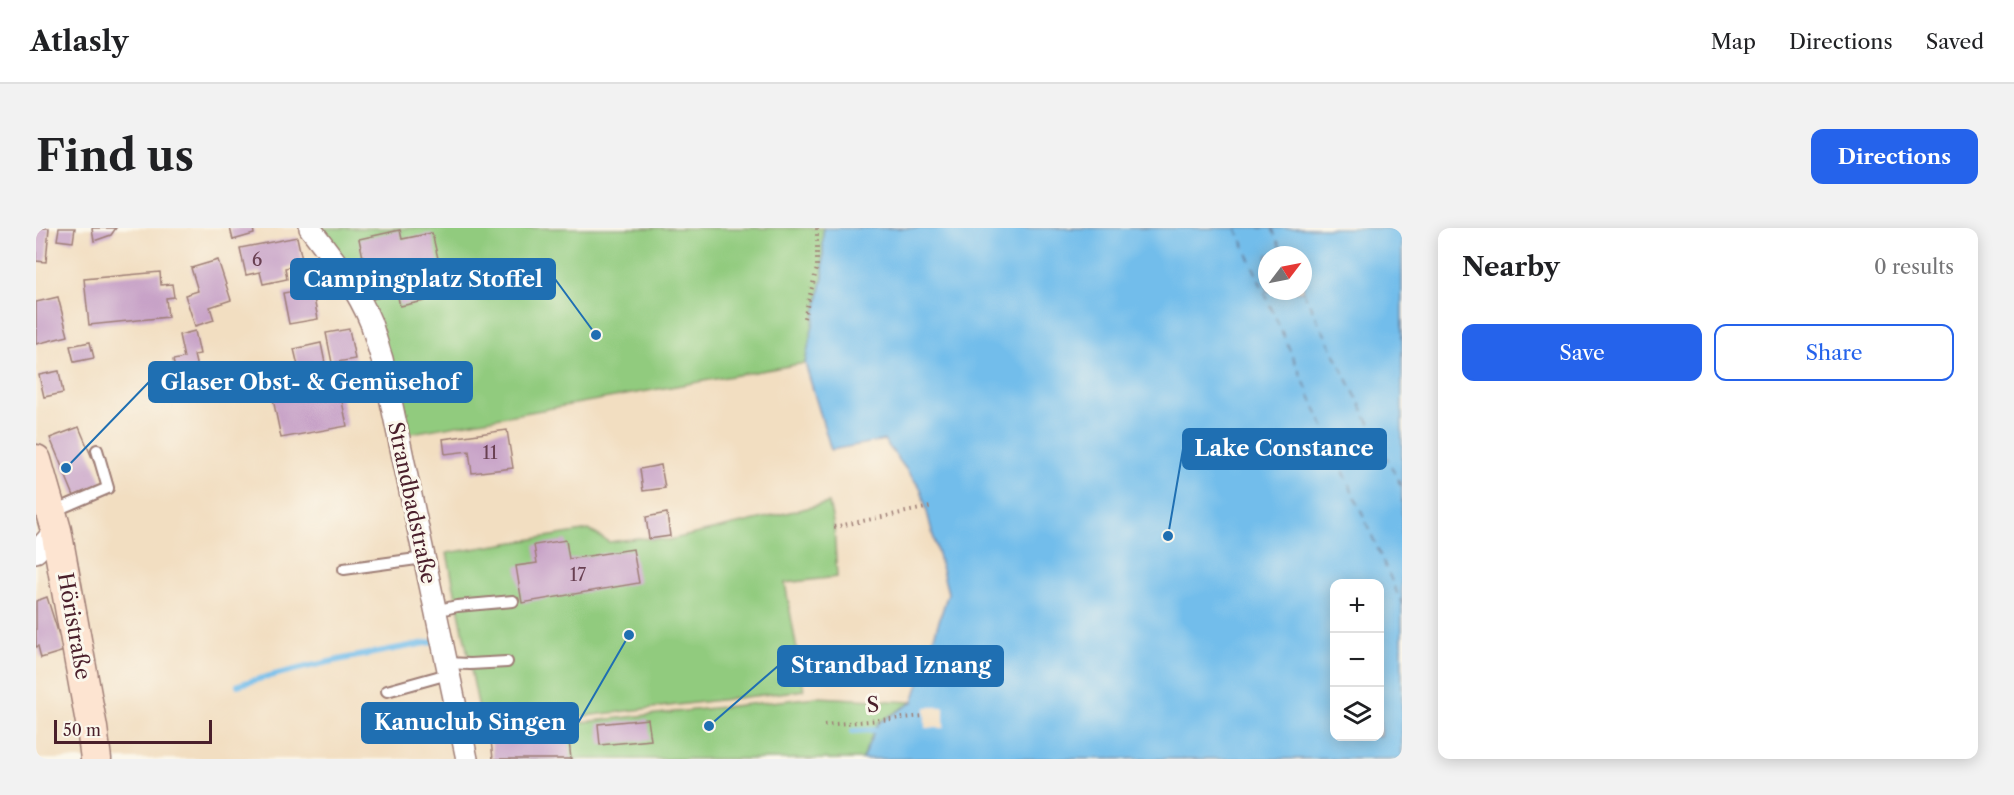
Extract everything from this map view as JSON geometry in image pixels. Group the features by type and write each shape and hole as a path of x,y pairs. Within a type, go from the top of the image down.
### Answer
{"main road":[{"name":"Höristraße","path":"36,460 54,521 96,759"}],"street":[{"name":"Strandbadstraße","path":"310,228 349,282 370,322 382,359 467,759"},
{"path":"36,552 54,521"}],"lane":[{"path":"54,521 108,488 97,450"},
{"path":"344,569 424,558"},
{"path":"435,611 457,606 513,601"},
{"path":"387,691 447,668 507,662"}],"path":[{"path":"804,318 817,268 817,228"},
{"path":"834,527 930,507"},
{"name":"S","path":"824,725 925,716"}],"green space":[{"path":"317,228 823,228 823,277 805,363 407,434 388,353"},
{"path":"829,503 834,527 837,577 785,583 804,690 483,728 447,553 589,530 609,542 638,538 669,540"},
{"path":"817,697 913,702 878,723 862,759 501,759 499,731"}],"water":[{"path":"823,228 1402,228 1402,759 862,759 878,723 913,702 948,593 921,489 884,440 831,450 805,363 823,277"}],"pier":[{"path":"925,707 944,707 944,728 925,728"}],"building":[{"path":"36,228 49,228 46,262 36,261"},
{"path":"59,228 75,228 73,242 57,240"},
{"path":"92,228 116,228 111,235 94,241"},
{"path":"230,228 253,228 254,234 233,240"},
{"path":"400,230 402,239 432,233 441,271 419,276 425,301 400,306 397,293 372,299 359,239"},
{"path":"297,237 303,264 285,268 287,279 263,284 260,272 246,275 240,248"},
{"path":"218,260 231,300 210,307 214,320 195,326 185,295 198,291 191,268"},
{"path":"160,272 161,285 172,284 174,297 166,298 168,317 89,325 84,279"},
{"path":"312,288 318,319 289,324 283,293"},
{"path":"58,297 68,336 36,344 36,302"},
{"path":"349,329 355,359 332,363 326,333"},
{"path":"195,331 200,354 194,355 200,381 179,386 173,360 184,358 179,335"},
{"path":"90,342 94,358 74,362 70,346"},
{"path":"321,343 326,368 300,374 294,349"},
{"path":"59,371 63,393 44,397 39,375"},
{"path":"339,386 347,426 281,438 273,399"},
{"path":"79,427 103,484 74,496 50,438"},
{"path":"507,430 513,468 472,473 469,451 445,454 443,439"},
{"path":"661,465 665,488 643,491 640,469"},
{"path":"667,513 670,536 649,539 646,517"},
{"path":"566,540 569,559 633,549 639,583 522,603 516,566 537,563 534,545"},
{"path":"47,597 64,651 41,658 38,646 36,647 36,601"},
{"path":"648,719 651,740 600,745 598,724"},
{"path":"568,732 571,759 493,759 491,740"}],"waterway":[{"path":"238,685 310,666 432,642"},
{"path":"853,731 875,730"}],"ferry route":[{"path":"1236,228 1402,604"},
{"path":"1272,228 1280,246"},
{"path":"1308,300 1402,488"}],"place":[{"name":"Campingplatz Stoffel","path":"596,335"},
{"name":"Glaser Obst- & Gemüsehof","path":"66,468"},
{"name":"Lake Constance","path":"1168,536"},
{"name":"Kanuclub Singen","path":"629,635"},
{"name":"Strandbad Iznang","path":"709,726"}]}
